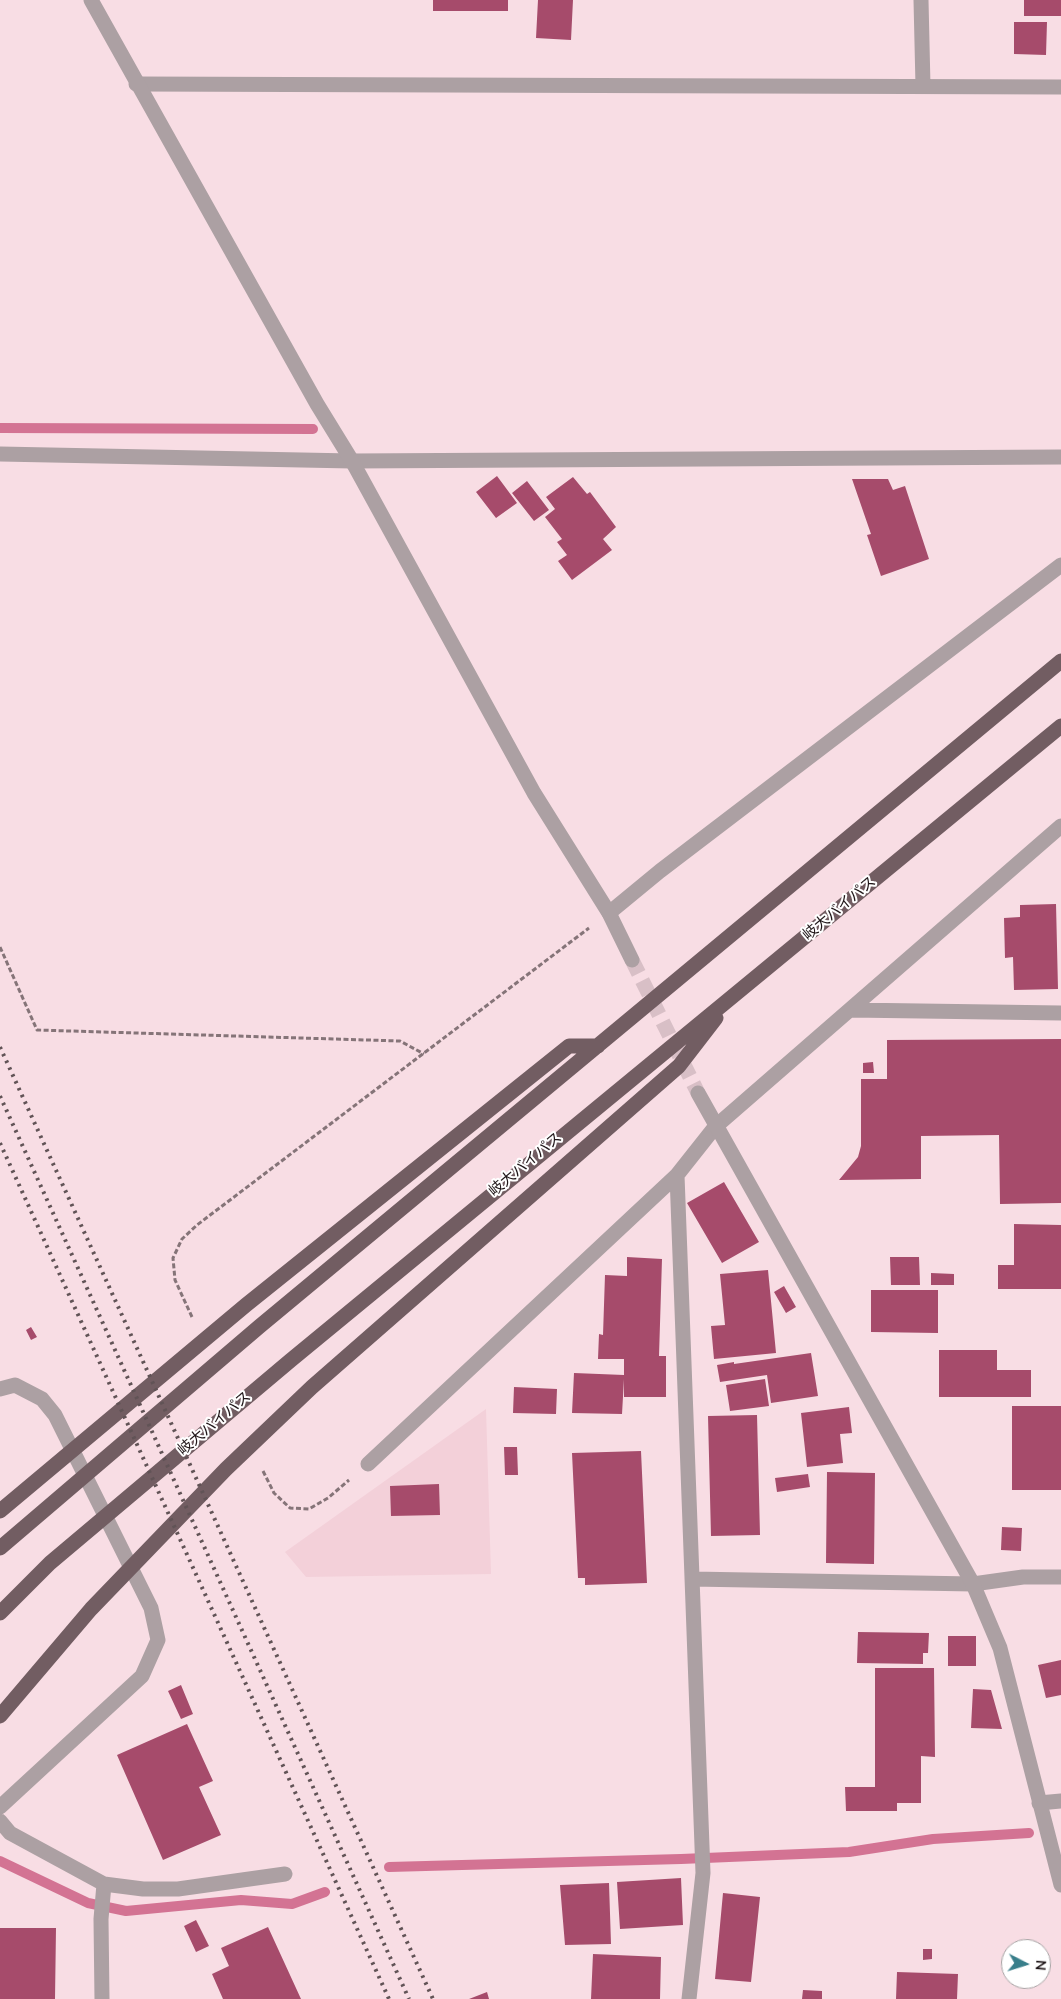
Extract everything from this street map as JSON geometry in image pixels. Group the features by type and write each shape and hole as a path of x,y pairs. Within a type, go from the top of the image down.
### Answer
{"highway":[{"path":"0,1548 15,1533 260,1326 1061,661"},
{"name":"岐大バイパス","path":"0,1613 50,1563 291,1360 623,1084 729,1001 1061,726"},
{"path":"0,1716 91,1609 226,1470 312,1387 680,1066 729,1001"},
{"path":"0,1511 246,1305 569,1046 598,1046"}],"street":[{"path":"91,0 136,84 352,461 534,793 609,913 632,960"},
{"path":"920,0 923,86"},
{"path":"136,84 1061,86"},
{"path":"0,454 352,461 1061,457"},
{"path":"609,913 660,871 1061,565"},
{"path":"368,1464 677,1175 715,1128 1061,826"},
{"path":"851,1010 1061,1012"},
{"path":"698,1093 715,1128 973,1584 1000,1648 1038,1804 1061,1885"},
{"path":"677,1175 703,1872 689,1999"},
{"path":"0,1388 15,1385 42,1399 55,1415 151,1608 158,1640 142,1676 0,1808"},
{"path":"692,1579 973,1584 1023,1577 1061,1577"},
{"path":"1038,1804 1061,1801"},
{"path":"0,1821 10,1833 104,1888 178,1889 285,1874"},
{"path":"102,1999 101,1919 104,1888"}],"path":[{"path":"0,947 37,1030 400,1041 424,1054"}],"shaded area":[{"path":"486,1409 491,1574 306,1577 285,1552"}],"building":[{"path":"433,0 508,0 508,11 433,11"},
{"path":"538,0 573,0 571,40 536,38"},
{"path":"1024,0 1061,0 1061,16 1024,16"},
{"path":"1014,22 1047,22 1046,55 1014,54"},
{"path":"497,476 517,503 496,518 476,492"},
{"path":"573,477 587,494 590,492 616,527 603,539 612,550 572,580 558,561 567,555 557,542 562,539 545,517 555,509 546,497"},
{"path":"852,479 888,479 893,490 905,486 929,559 881,576 867,535 871,534"},
{"path":"527,481 549,510 534,521 512,493"},
{"path":"1056,904 1058,989 1014,990 1013,957 1005,958 1004,918 1020,917 1020,905"},
{"path":"1061,1039 1061,1203 1000,1204 999,1135 921,1136 921,1179 839,1180 858,1157 861,1146 861,1079 887,1079 887,1040"},
{"path":"873,1062 874,1073 863,1073 863,1063"},
{"path":"724,1182 759,1242 722,1263 687,1203"},
{"path":"1014,1224 1061,1225 1061,1289 998,1289 998,1265 1014,1265"},
{"path":"627,1257 662,1259 659,1356 666,1356 666,1397 624,1397 624,1379 622,1414 572,1413 574,1373 624,1375 624,1359 598,1359 599,1334 603,1335 605,1275 627,1276"},
{"path":"890,1257 919,1257 920,1285 891,1285"},
{"path":"768,1270 776,1353 714,1359 711,1326 725,1325 720,1274"},
{"path":"931,1273 954,1274 954,1285 931,1285"},
{"path":"784,1286 796,1307 786,1313 774,1292"},
{"path":"871,1290 938,1290 938,1333 871,1332"},
{"path":"31,1327 37,1337 31,1340 26,1330"},
{"path":"939,1350 997,1350 997,1370 1031,1370 1031,1397 939,1397"},
{"path":"811,1353 818,1396 771,1403 767,1375 720,1382 717,1365"},
{"path":"765,1379 769,1406 730,1411 726,1385"},
{"path":"514,1387 557,1389 556,1414 513,1413"},
{"path":"1012,1406 1061,1406 1061,1490 1012,1490"},
{"path":"849,1407 852,1433 840,1434 843,1463 807,1467 801,1413"},
{"path":"757,1415 760,1535 711,1536 708,1416"},
{"path":"504,1447 517,1447 518,1475 505,1475"},
{"path":"641,1451 647,1583 585,1585 585,1578 578,1578 572,1453"},
{"path":"827,1472 875,1473 874,1564 826,1563"},
{"path":"808,1474 810,1487 777,1492 775,1478"},
{"path":"439,1484 440,1515 391,1516 390,1486"},
{"path":"1002,1527 1022,1528 1021,1551 1001,1550"},
{"path":"858,1632 929,1633 928,1653 923,1653 923,1664 857,1663"},
{"path":"948,1636 976,1636 976,1666 948,1666"},
{"path":"1061,1660 1061,1695 1046,1698 1038,1665"},
{"path":"875,1668 934,1668 935,1757 921,1756 921,1803 897,1803 897,1811 846,1811 845,1787 875,1787"},
{"path":"181,1685 193,1714 181,1719 168,1691"},
{"path":"973,1689 991,1690 1002,1729 971,1728"},
{"path":"187,1724 213,1781 199,1787 221,1835 163,1860 117,1755"},
{"path":"681,1878 683,1925 620,1929 617,1882"},
{"path":"609,1883 611,1944 565,1945 560,1885"},
{"path":"723,1893 760,1897 751,1982 715,1979"},
{"path":"196,1920 209,1946 196,1952 184,1926"},
{"path":"268,1927 301,1999 223,1999 212,1974 229,1966 221,1948"},
{"path":"0,1928 56,1928 55,1999 0,1999"},
{"path":"923,1949 932,1949 932,1959 923,1960"},
{"path":"593,1954 661,1957 660,1999 591,1999"},
{"path":"897,1972 958,1974 957,1999 896,1999"},
{"path":"803,1990 822,1991 822,1999 802,1999"},
{"path":"487,1992 489,1999 469,1999"}],"waterway":[{"path":"0,428 313,429"},
{"path":"389,1867 681,1859 849,1852 933,1839 1029,1833"},
{"path":"0,1861 88,1903 126,1911 241,1900 292,1904 325,1892"}],"tunnel":[{"path":"632,960 698,1093"}],"railway":[{"path":"0,1047 433,1999"},
{"path":"0,1096 409,1999"},
{"path":"0,1143 389,1999"}]}
